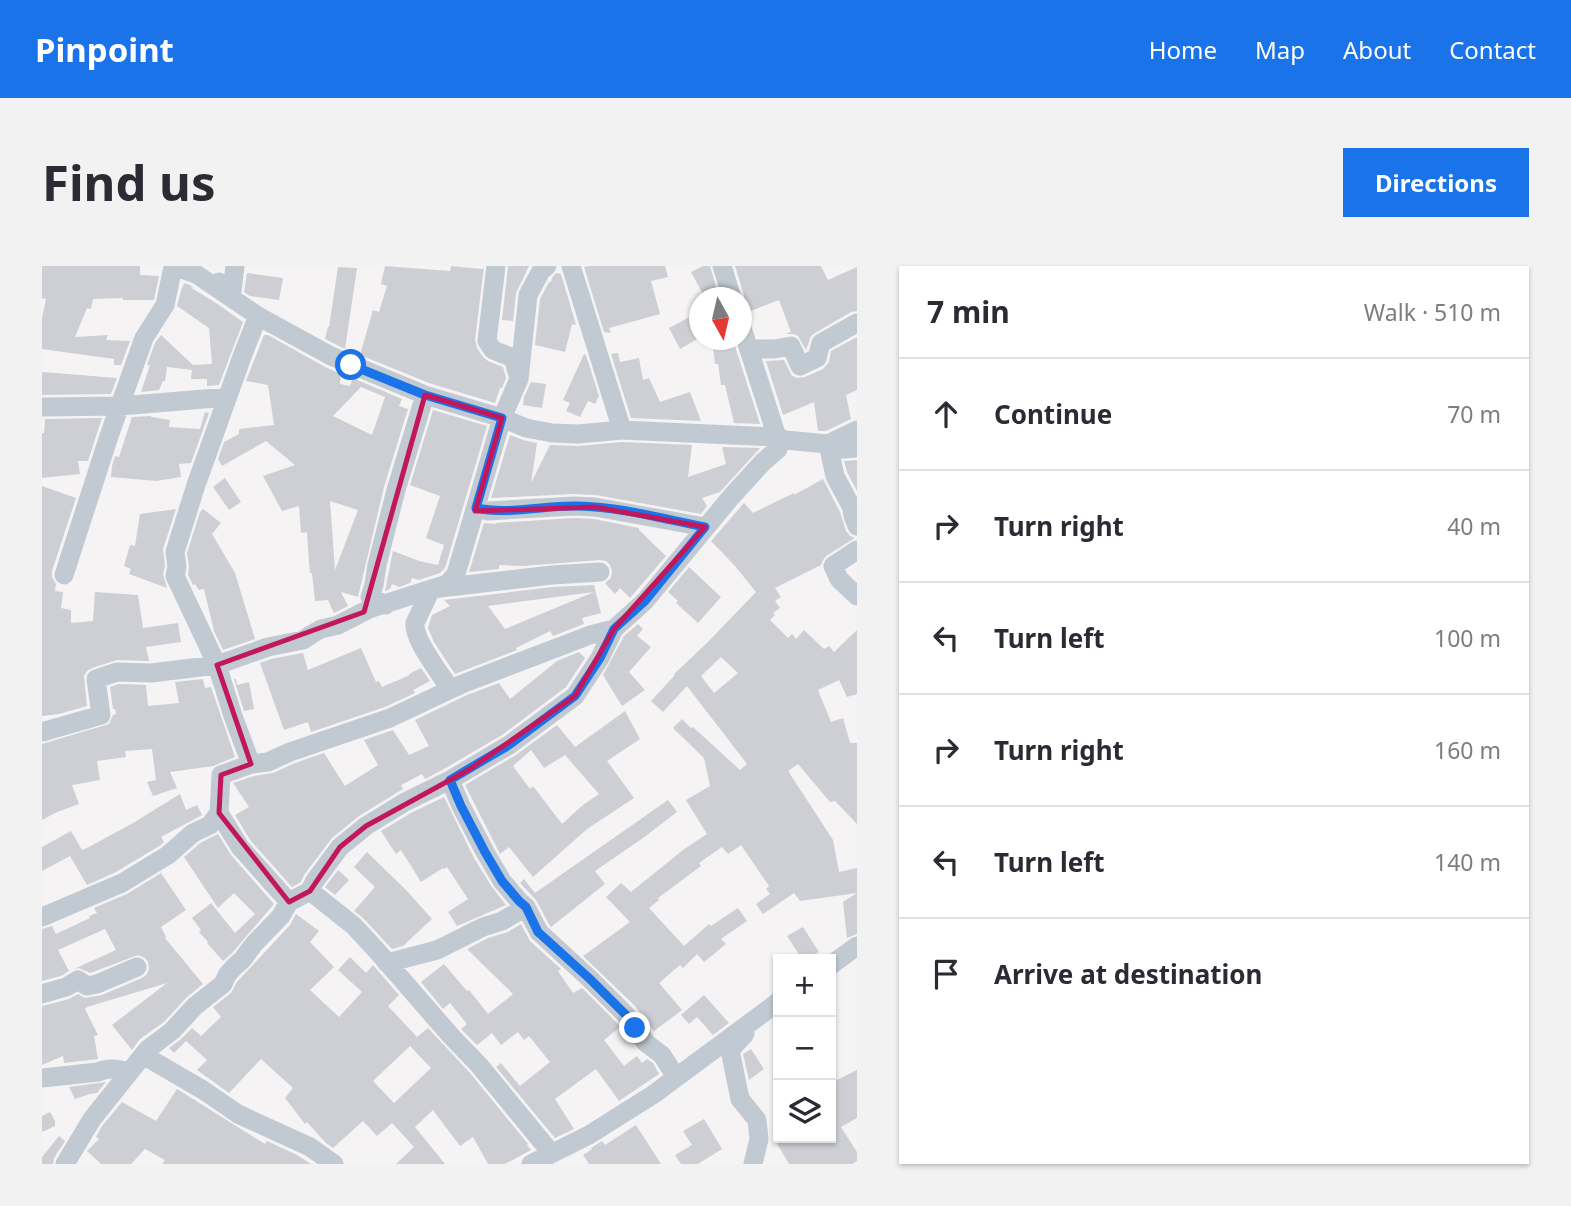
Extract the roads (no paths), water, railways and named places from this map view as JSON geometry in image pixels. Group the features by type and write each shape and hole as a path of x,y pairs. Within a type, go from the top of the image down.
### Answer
{"street":[{"path":"64,575 144,338 165,305 173,266 196,274 258,316 331,356 425,395 526,428 578,434 622,430 777,437 830,447 857,448"},
{"path":"196,266 232,291 235,266"},
{"path":"496,266 487,341 493,350 513,358 519,379"},
{"path":"42,732 101,715 96,679 117,673 151,673 217,665 268,647 303,640 321,629 338,625 369,609 447,584 456,574 502,418 519,379 528,295 541,271 547,266"},
{"path":"571,266 622,430"},
{"path":"722,266 729,287"},
{"path":"251,764 217,665 177,583 175,552 196,485 258,316"},
{"path":"752,349 791,346 800,366 817,358 821,343 857,323"},
{"path":"65,1164 92,1119 148,1049 172,1031 195,1006 223,984 227,975 281,916 289,902 310,891 340,847 366,826 405,802 450,780 509,745 575,696 600,658 614,629 645,601 705,527 778,449 777,437 750,350"},
{"path":"386,604 370,597 396,490 425,395"},
{"path":"42,407 120,406 228,397"},
{"path":"830,447 857,430"},
{"path":"830,447 857,512"},
{"path":"830,447 835,476 852,508 857,526"},
{"path":"476,508 488,510 595,507 705,527"},
{"path":"857,550 833,566 839,579 857,596"},
{"path":"431,589 600,572"},
{"path":"431,589 414,628 450,689"},
{"path":"42,917 122,883 168,855 193,833 210,825 219,813 221,775 251,764 268,762 390,718 450,689 590,635 614,629"},
{"path":"450,780 461,806 502,881 526,907 538,932 626,1015 646,1043 662,1055 676,1077"},
{"path":"219,813 240,847 289,902"},
{"path":"310,891 354,926 479,1065 552,1154"},
{"path":"387,963 437,950 483,927 502,921 526,907"},
{"path":"836,961 857,946"},
{"path":"42,994 66,987 78,980 87,986 97,984 138,967"},
{"path":"531,1164 589,1135 654,1094 771,1007"},
{"path":"753,1164 759,1139 757,1120 740,1099 730,1051 771,1007"},
{"path":"143,1055 238,1114 310,1147 334,1164"},
{"path":"42,1078 114,1068 129,1072"}]}
